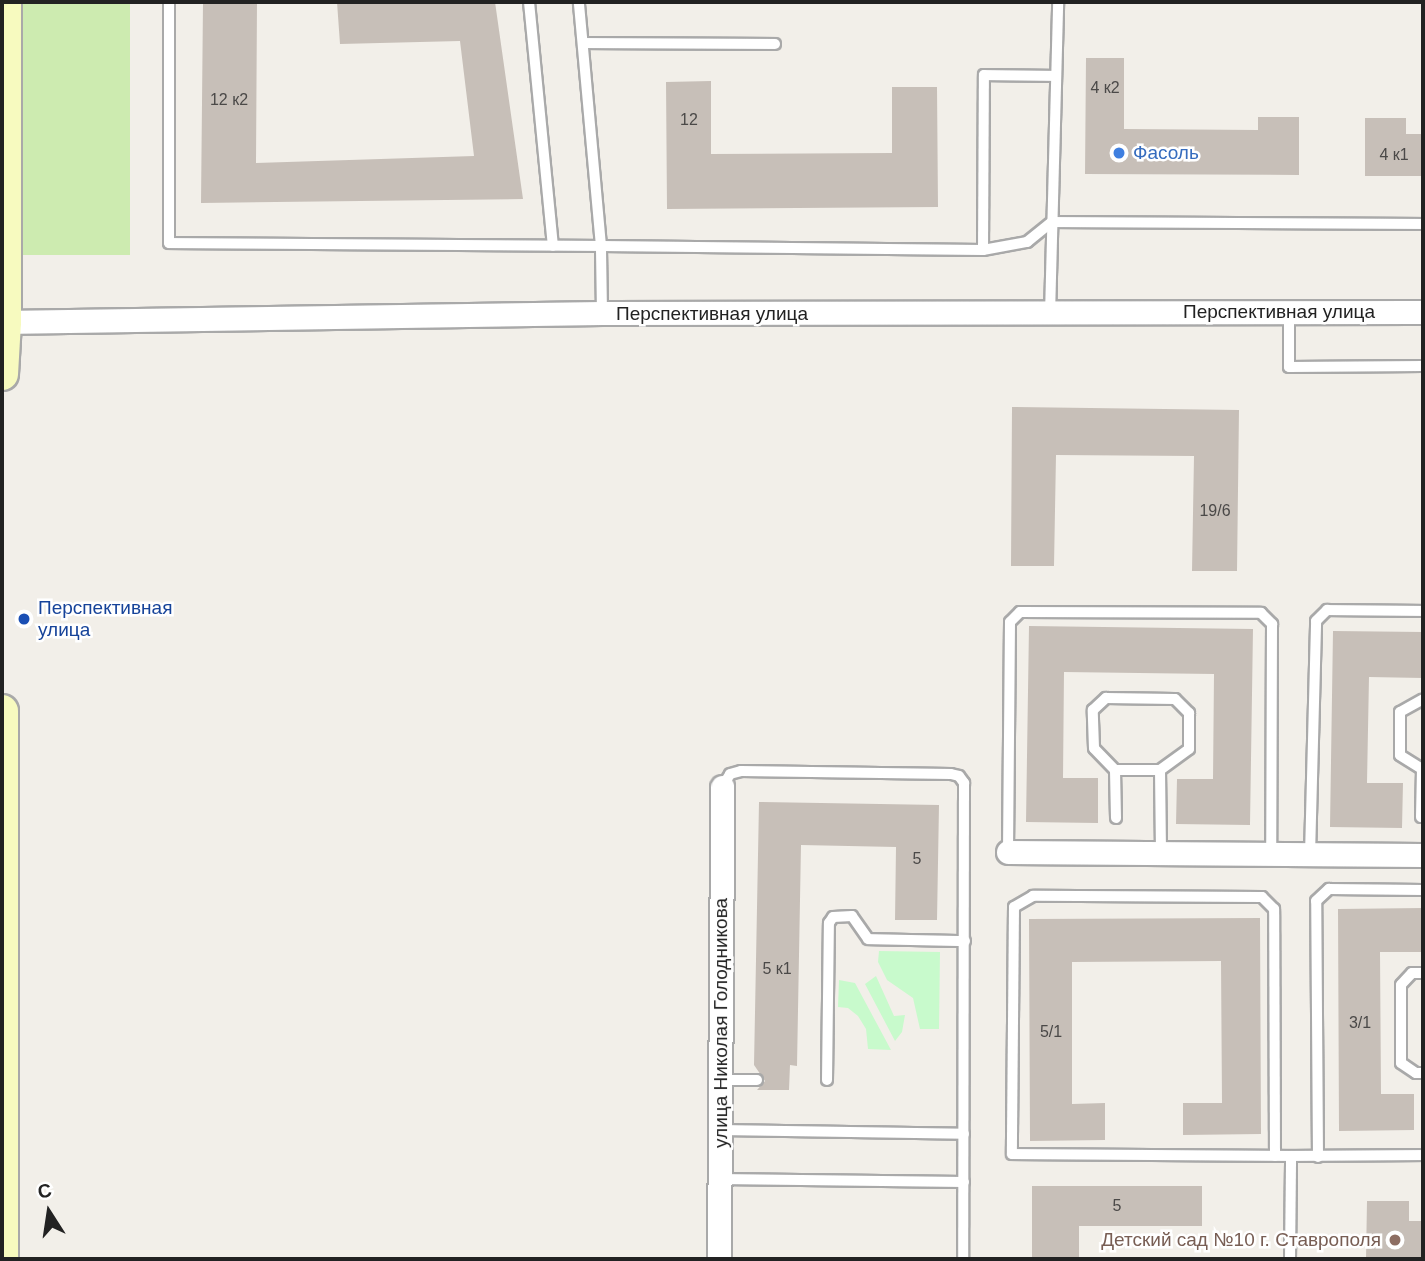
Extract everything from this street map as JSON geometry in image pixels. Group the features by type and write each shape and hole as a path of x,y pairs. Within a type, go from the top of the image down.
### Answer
{"main road":[{"path":"2,374 5,2"},
{"path":"2,711 2,1259"}],"street":[{"name":"Перспективная улица","path":"4,322 602,313 1050,315 1423,312"},
{"name":"улица Николая Голодникова","path":"719,1259 722,787"},
{"path":"1008,852 1423,855"}],"lane":[{"path":"169,2 169,243 983,250 1027,242 1052,222 1423,225"},
{"path":"529,2 553,246"},
{"path":"579,2 601,246 602,313"},
{"path":"1050,315 1058,2"},
{"path":"583,43 775,44"},
{"path":"983,250 984,75 1056,76"},
{"path":"1289,312 1289,367 1423,366"},
{"path":"1310,855 1316,621 1327,610 1423,611"},
{"path":"1008,852 1010,622 1020,612 1261,613 1272,624 1271,855"},
{"path":"1115,771 1160,770 1189,749 1189,713 1175,699 1106,698 1093,709 1094,748 1115,771 1116,818"},
{"path":"1421,817 1422,769 1400,755 1400,712 1423,699"},
{"path":"1160,770 1161,853"},
{"path":"722,787 730,774 741,771 959,776 966,791 963,1259"},
{"path":"1318,1157 1316,901 1329,889 1423,890"},
{"path":"1275,1156 1274,909 1262,897 1033,896 1014,907 1012,1154 1318,1157 1423,1155"},
{"path":"827,1080 830,919 838,915 852,916 868,939 965,941"},
{"path":"1423,973 1412,973 1401,985 1401,1063 1416,1073 1423,1073"},
{"path":"720,1080 757,1080"},
{"path":"720,1130 964,1134"},
{"path":"1290,1259 1291,1156"},
{"path":"719,1179 964,1182"}],"green space":[{"path":"22,2 130,2 130,255 22,255"},
{"path":"879,951 940,952 939,1029 920,1029 913,998 887,980 878,962"},
{"path":"876,976 894,1016 905,1015 902,1032 895,1041 865,984"},
{"path":"839,980 855,983 891,1050 868,1049 866,1029 858,1016 848,1008 838,1007"}],"building":[{"path":"203,2 257,2 256,163 474,156 460,41 340,44 337,2 495,2 523,199 201,203"},
{"path":"1086,58 1124,58 1124,129 1258,130 1258,117 1299,117 1299,175 1085,174"},
{"path":"711,81 711,154 892,153 892,87 937,87 938,207 667,209 666,82"},
{"path":"1365,118 1406,118 1406,134 1423,134 1423,176 1365,176"},
{"path":"1012,407 1239,410 1237,571 1192,571 1194,456 1056,455 1054,566 1011,566"},
{"path":"1029,626 1253,629 1250,825 1176,824 1177,779 1213,779 1214,674 1064,672 1063,778 1098,778 1098,823 1026,822"},
{"path":"1333,631 1423,632 1423,678 1369,677 1367,783 1403,783 1402,828 1330,827"},
{"path":"759,802 939,805 937,920 895,920 896,847 801,845 797,1066 790,1065 789,1090 757,1090 765,1081 754,1065"},
{"path":"1423,908 1423,952 1380,952 1381,1094 1414,1094 1414,1130 1339,1131 1338,909"},
{"path":"1260,918 1261,1134 1183,1135 1183,1103 1222,1103 1221,961 1072,962 1072,1104 1105,1103 1105,1140 1030,1141 1029,919"},
{"path":"1032,1186 1202,1186 1202,1226 1079,1226 1079,1259 1032,1259"},
{"name":"Детский сад №10 г. Ставрополя","path":"1367,1201 1409,1201 1409,1221 1423,1221 1423,1259 1366,1259"}],"place":[{"name":"Фасоль","path":"1119,153"},
{"name":"Перспективная улица","path":"24,619"},
{"name":"Детский сад №10 г. Ставрополя","path":"1395,1240"}]}
